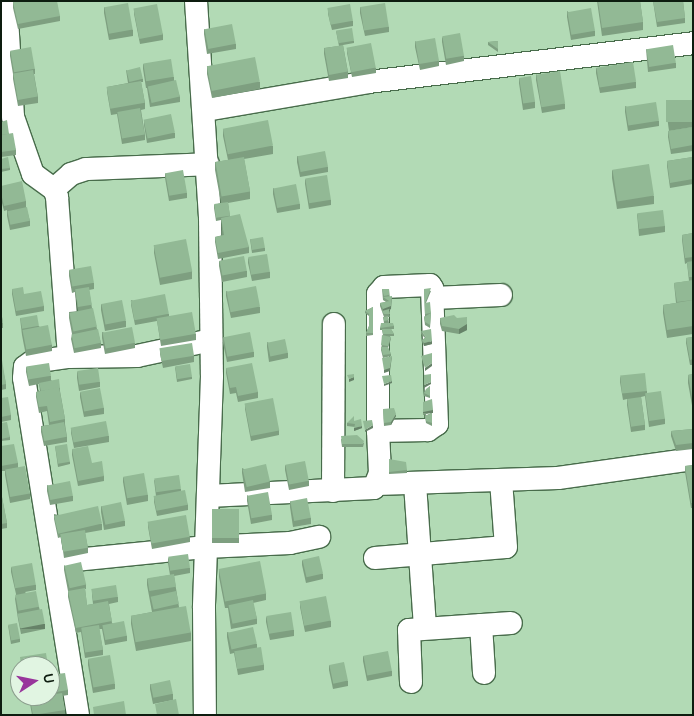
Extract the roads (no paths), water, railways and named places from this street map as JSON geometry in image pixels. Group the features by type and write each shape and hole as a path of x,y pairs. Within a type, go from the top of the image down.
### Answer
{"street":[{"path":"13,1 7,18 13,118 33,174 54,189 57,197 69,357"},
{"path":"196,1 208,164 211,340 206,547 206,715"},
{"path":"205,110 368,82 693,43"},
{"path":"54,189 71,174 86,169 208,164"},
{"path":"208,496 371,490 378,482 378,431 378,294 384,287 430,285 433,298 437,424 428,430 378,431"},
{"path":"433,298 501,295"},
{"path":"333,491 334,324"},
{"path":"78,715 24,371 32,362 69,357 133,357 211,340"},
{"path":"378,482 501,481 558,478 693,459"},
{"path":"415,481 425,628"},
{"path":"375,558 506,547 501,481"},
{"path":"55,562 206,547 290,543 319,537"},
{"path":"411,682 409,630 511,623"},
{"path":"481,625 484,673"}]}
